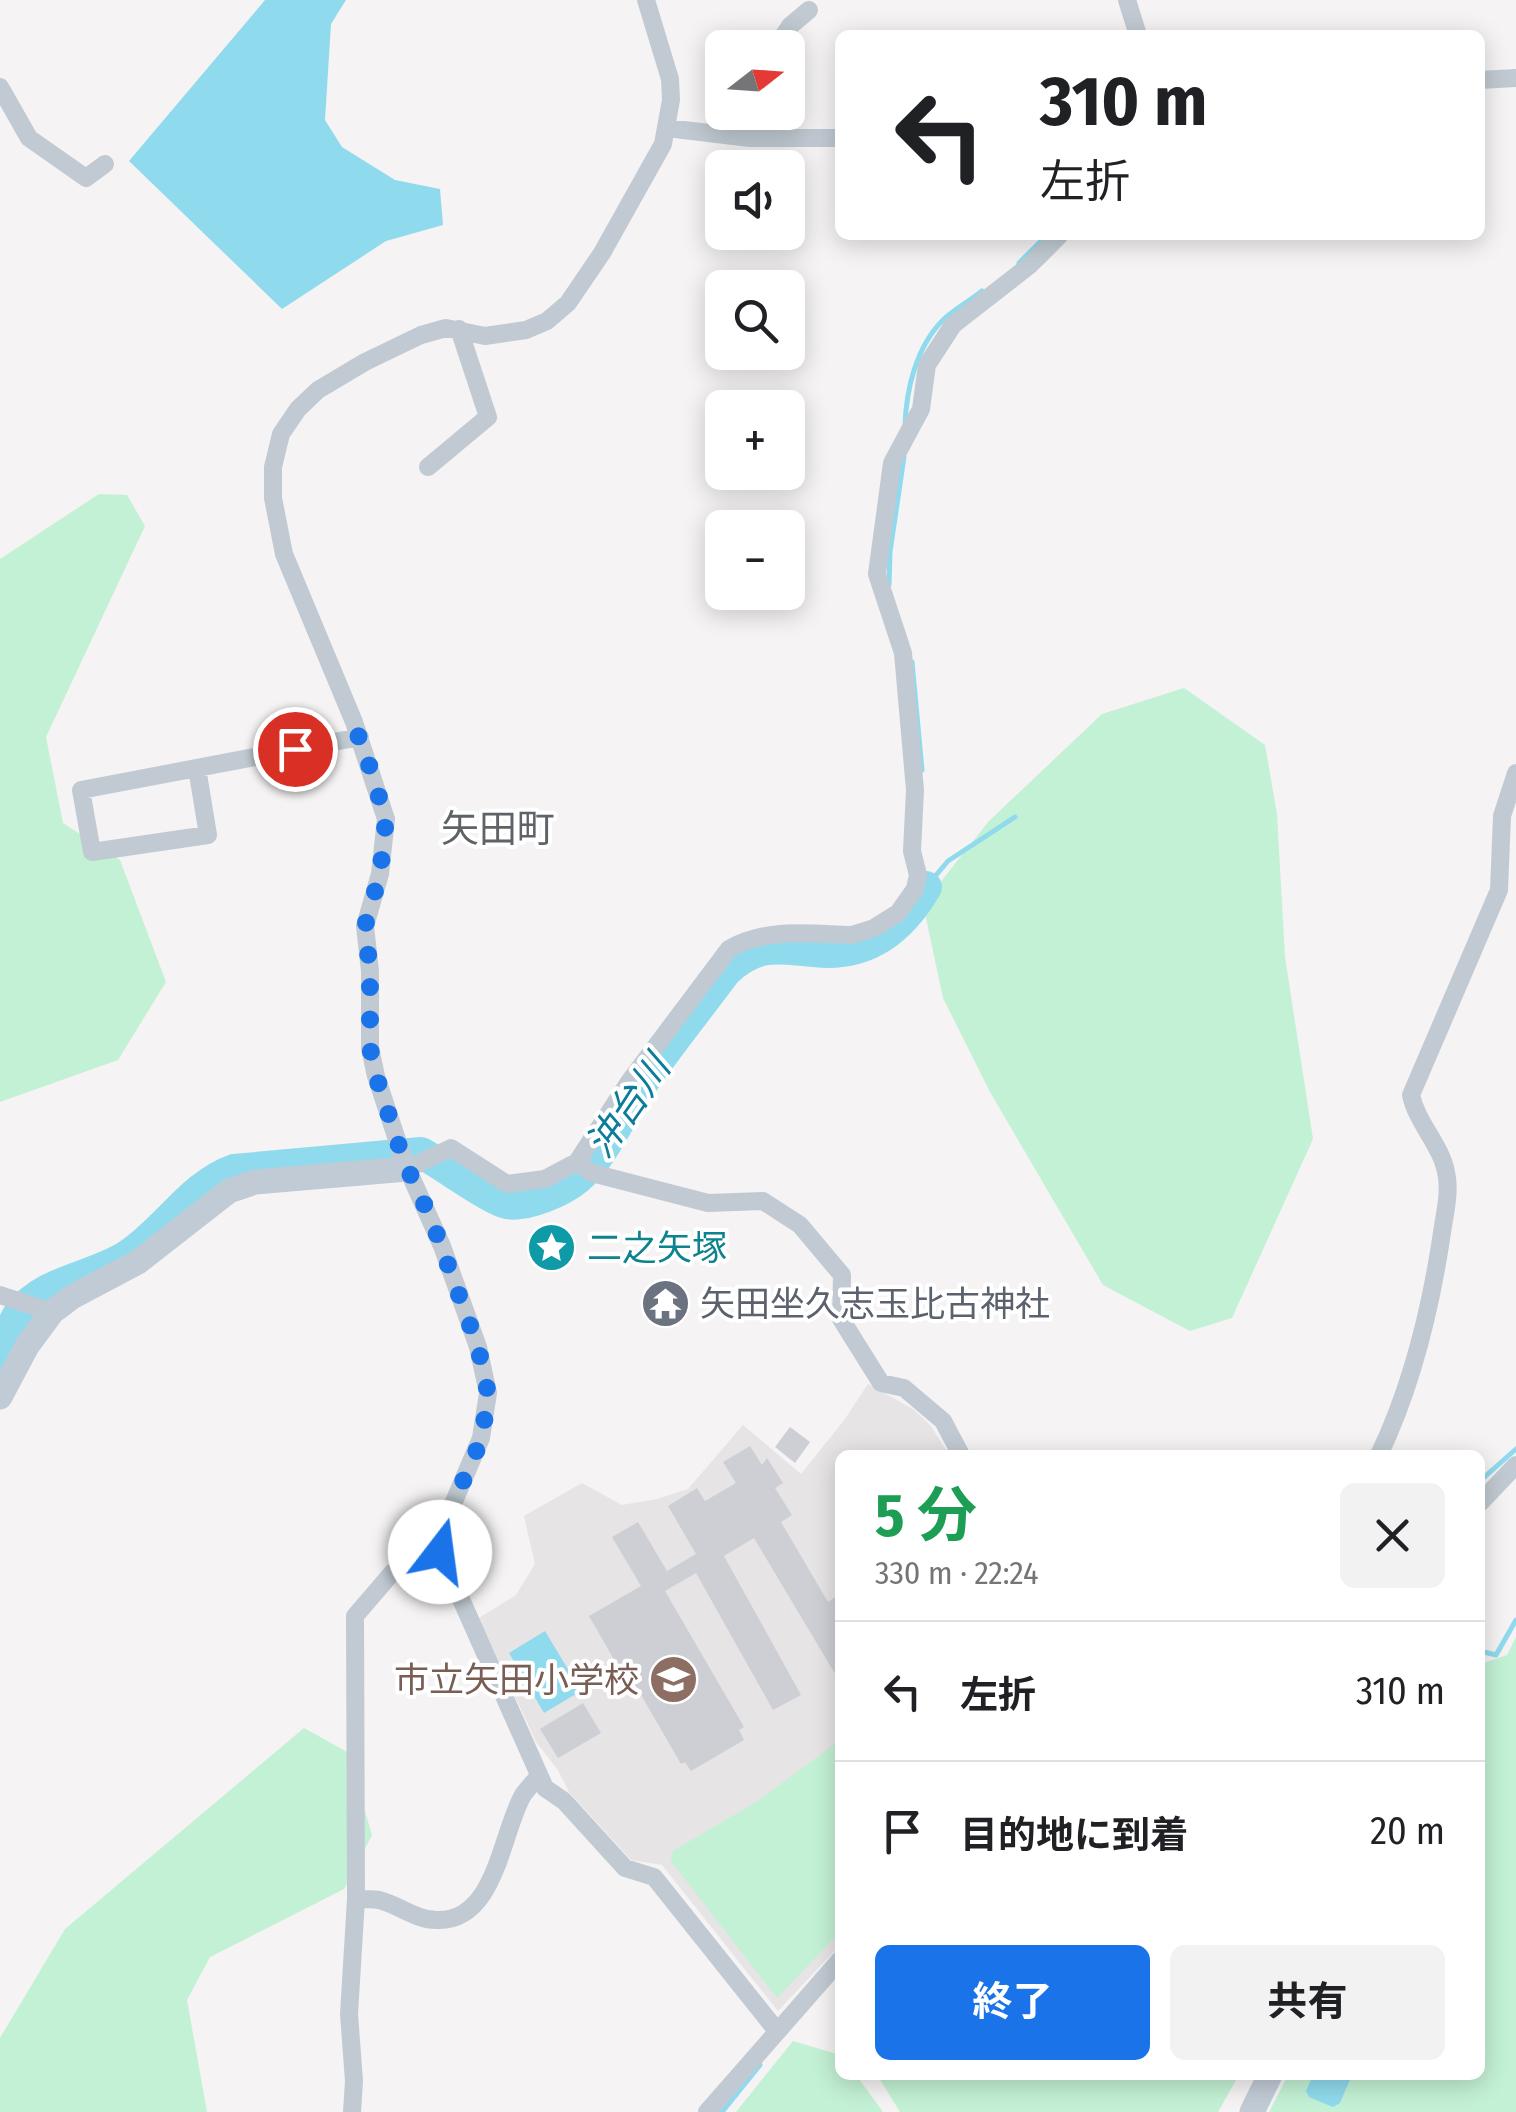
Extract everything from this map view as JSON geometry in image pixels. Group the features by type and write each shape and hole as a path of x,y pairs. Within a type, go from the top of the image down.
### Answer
{"street":[{"path":"646,0 670,79 663,144 602,252 568,302 547,321 526,330 486,336 446,328 421,335 318,390 298,409 282,434 273,467 273,498 284,554 316,622 360,736 386,819 380,874 365,926 370,971 370,1048 376,1076 414,1158 478,1347 488,1393 482,1438 453,1504 440,1552 538,1777 625,1868 654,1877 777,2031"},
{"path":"1127,0 1136,30"},
{"path":"787,30 809,10"},
{"path":"1485,80 1516,78"},
{"path":"0,86 29,138 86,178 105,164"},
{"path":"667,128 732,136 835,138"},
{"path":"732,136 735,130"},
{"path":"584,1167 629,1082 729,949 782,932 862,933 898,912 915,889 918,875 911,843 914,790 903,653 877,574 892,463 923,399 926,365 953,325 1030,266 1055,240"},
{"path":"428,467 488,417 459,329"},
{"path":"197,768 208,834 92,852 81,790 360,736"},
{"path":"1381,1450 1416,1354 1440,1248 1447,1196 1446,1170 1411,1095 1499,890 1502,816 1516,772"},
{"path":"0,1397 27,1346 52,1312 121,1274 238,1186 414,1158 451,1148 507,1184 545,1179 584,1167 708,1203 763,1201 800,1226 842,1275 841,1319 881,1383 904,1388 943,1421 958,1450"},
{"path":"9,1298 52,1312"},
{"path":"1485,1498 1516,1465"},
{"path":"352,2112 349,2014 356,1899 355,1616 392,1574 440,1552"},
{"path":"356,1899 380,1900 431,1920 451,1920 467,1911 484,1892 524,1794 538,1777"},
{"path":"707,2112 835,1966"},
{"path":"1252,2112 1268,2080"}],"shaded area":[{"name":"市立矢田小学校","path":"868,1384 913,1409 931,1426 946,1450 835,1450 835,1950 778,2011 662,1865 631,1860 569,1792 536,1742 479,1618 516,1595 535,1564 524,1516 582,1483 622,1505 688,1489 743,1425 801,1474"}],"green space":[{"path":"99,494 127,495 145,526 46,737 63,823 120,860 166,982 118,1060 0,1102 0,559"},
{"path":"1184,688 1265,745 1277,814 1285,957 1313,1139 1232,1318 1190,1331 1103,1285 990,1092 943,998 923,904 989,821 1102,714"},
{"path":"1516,1637 1516,2112 1269,2112 1285,2080 1485,2080 1485,1662 1507,1655"},
{"path":"304,1728 347,1752 372,1835 344,1889 210,1957 187,2000 207,2112 0,2112 0,2038 65,1929"},
{"path":"835,1744 835,1937 777,1998 671,1861 673,1851 758,1801"},
{"path":"793,2041 835,2054 835,2080 860,2080 883,2112 736,2112"},
{"path":"880,2080 1236,2080 1218,2112 900,2112"}],"water":[{"path":"265,0 346,0 331,24 325,120 342,147 395,180 440,189 443,225 386,241 282,309 129,161"},
{"path":"545,1631 581,1691 544,1713 509,1653"},
{"path":"1311,2080 1350,2080 1340,2103 1333,2107 1309,2097 1306,2091"}],"building":[{"path":"790,1427 810,1442 795,1463 775,1447"},
{"path":"750,1446 762,1465 767,1458 783,1483 775,1488 792,1515 781,1522 828,1602 835,1597 835,1674 754,1538 724,1556 801,1695 773,1710 696,1573 665,1591 744,1727 739,1730 744,1740 691,1771 685,1762 681,1764 629,1674 624,1677 589,1616 641,1586 612,1537 638,1522 667,1571 696,1554 668,1506 697,1488 705,1501 736,1483 723,1462"},
{"path":"583,1703 601,1733 558,1758 540,1729"}],"waterway":[{"path":"1019,263 1042,240"},
{"path":"905,426 910,384 926,343 943,320 982,291"},
{"path":"889,585 904,457"},
{"path":"912,662 922,770"},
{"path":"926,887 948,861 1015,817"},
{"name":"沖台川","path":"0,1357 16,1319 29,1303 55,1287 127,1256 204,1186 234,1170 421,1153 507,1203 524,1203 554,1193 578,1178 596,1158 638,1089 726,971 739,960 774,948 828,952 860,947 886,934 908,913 926,887"},
{"path":"1485,1477 1516,1449"},
{"path":"1485,1652 1496,1655 1516,1620"},
{"path":"722,2112 760,2065"}],"place":[{"name":"二之矢塚","path":"552,1248"},
{"name":"矢田坐久志玉比古神社","path":"665,1304"},
{"name":"市立矢田小学校","path":"674,1680"}],"district":[{"name":"矢田町","path":"498,829"}],"route":[{"path":"295,749 360,736 386,819 380,874 365,926 370,971 370,1048 404,1161 432,1221 478,1347 488,1393 482,1438 453,1504 440,1552"}]}
